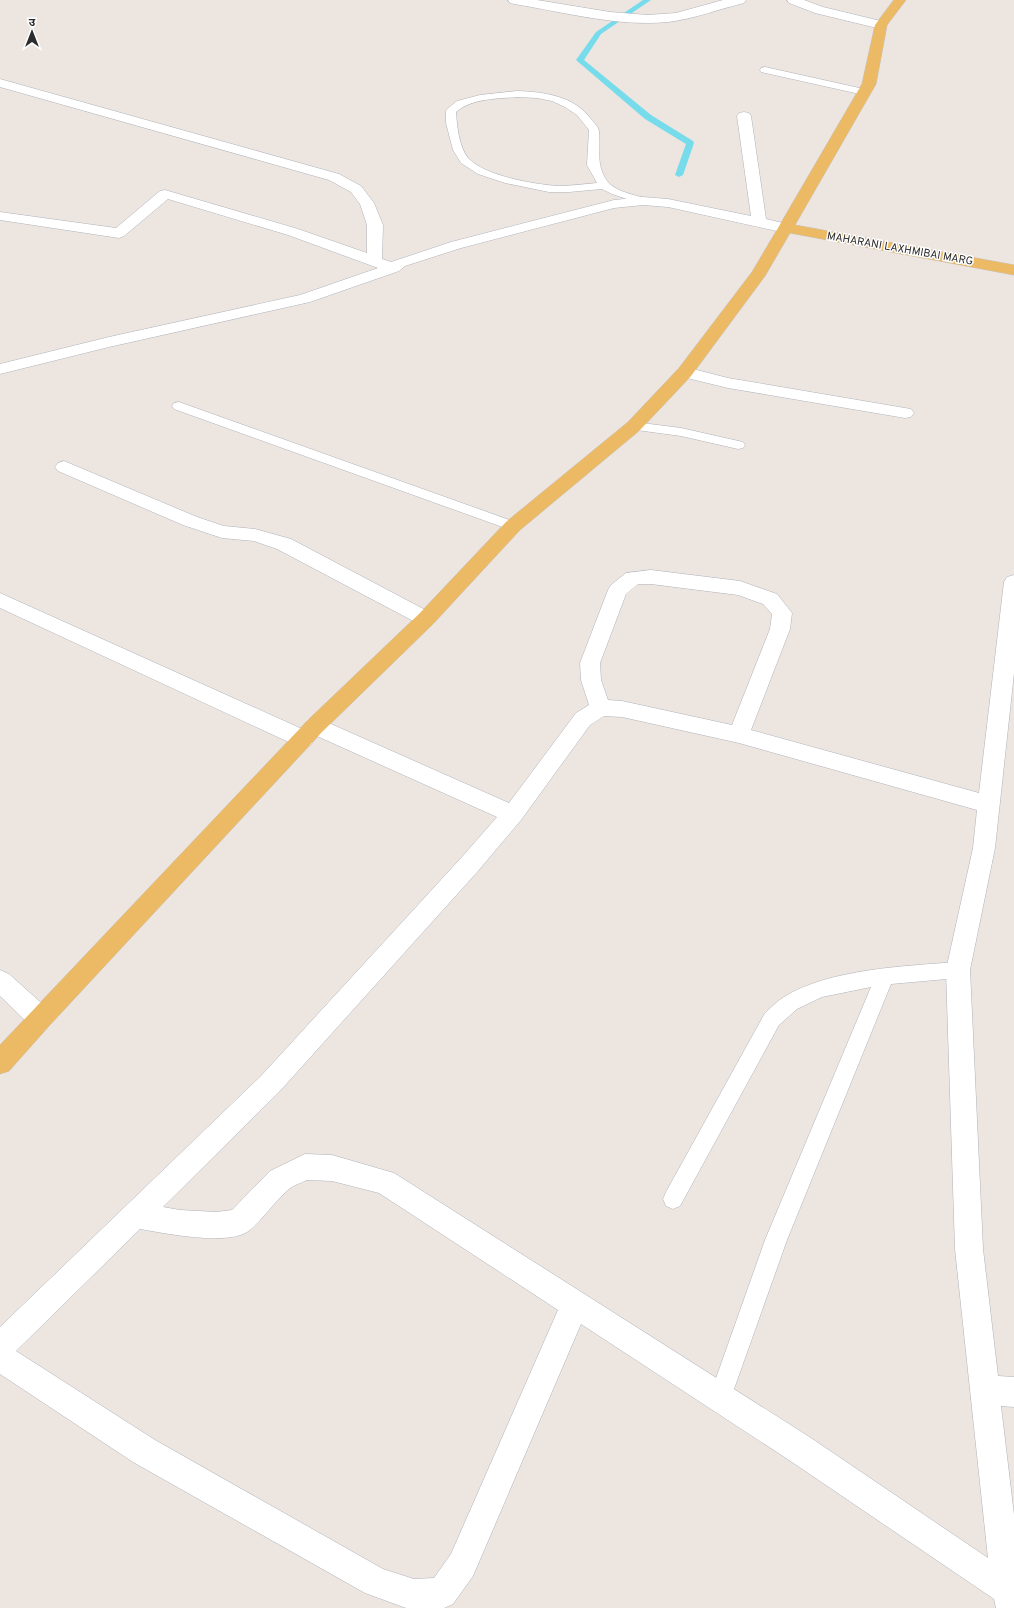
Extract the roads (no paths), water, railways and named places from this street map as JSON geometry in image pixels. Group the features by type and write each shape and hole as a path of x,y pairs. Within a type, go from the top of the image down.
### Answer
{"main road":[{"path":"0,1063 40,1018 309,732 426,619 513,526 634,426 685,372 759,273 870,84 881,25 900,0"},
{"name":"MAHARANI LAXHMIBAI MARG","path":"786,228 1014,270"}],"street":[{"path":"514,0 614,16 632,18 667,18 687,15 740,0"},
{"path":"793,0 819,10 881,25"},
{"path":"0,83 334,177 356,189 367,203 375,225 374,262"},
{"path":"744,116 759,222"},
{"path":"0,216 119,233 165,194 293,232 393,268"},
{"path":"0,369 109,342 304,299 393,268 400,263 456,245 614,204 643,201 668,203 786,228"},
{"path":"685,372 728,383 905,413"},
{"path":"64,467 190,521 222,532 255,535 284,544 426,619"},
{"path":"600,708 590,680 590,663 618,590 633,578 651,577 740,588 770,599 782,613 780,629 739,735"},
{"path":"1010,1598 984,1390 969,1249 958,970 984,848 989,804 1006,733 1014,582"},
{"path":"0,600 309,732 513,814"},
{"path":"0,1348 270,1084 470,864 513,814 583,719 600,708 622,709 739,735 989,804"},
{"path":"0,981 40,1018"},
{"path":"136,1215 180,1223 216,1225 238,1222 279,1180 305,1167 332,1168 384,1182 720,1398 1010,1598"},
{"path":"0,1357 144,1451 376,1582 414,1595 442,1593 462,1565 575,1304"},
{"path":"984,1390 1014,1392"}],"lane":[{"path":"765,70 864,92"},
{"path":"604,185 557,189 536,187 481,172 466,161 459,151 451,121 451,111 461,103 484,97 516,94 537,95 555,99 569,105 581,113 594,130 593,165 604,185 616,192 643,201"},
{"path":"179,406 513,526"},
{"path":"634,426 681,432 738,445"},
{"path":"673,1199 772,1019 790,1003 819,989 886,976 958,970"},
{"path":"720,1398 776,1240 886,976"}],"waterway":[{"path":"648,0 598,33 580,60 648,117 690,143 679,175"}]}
